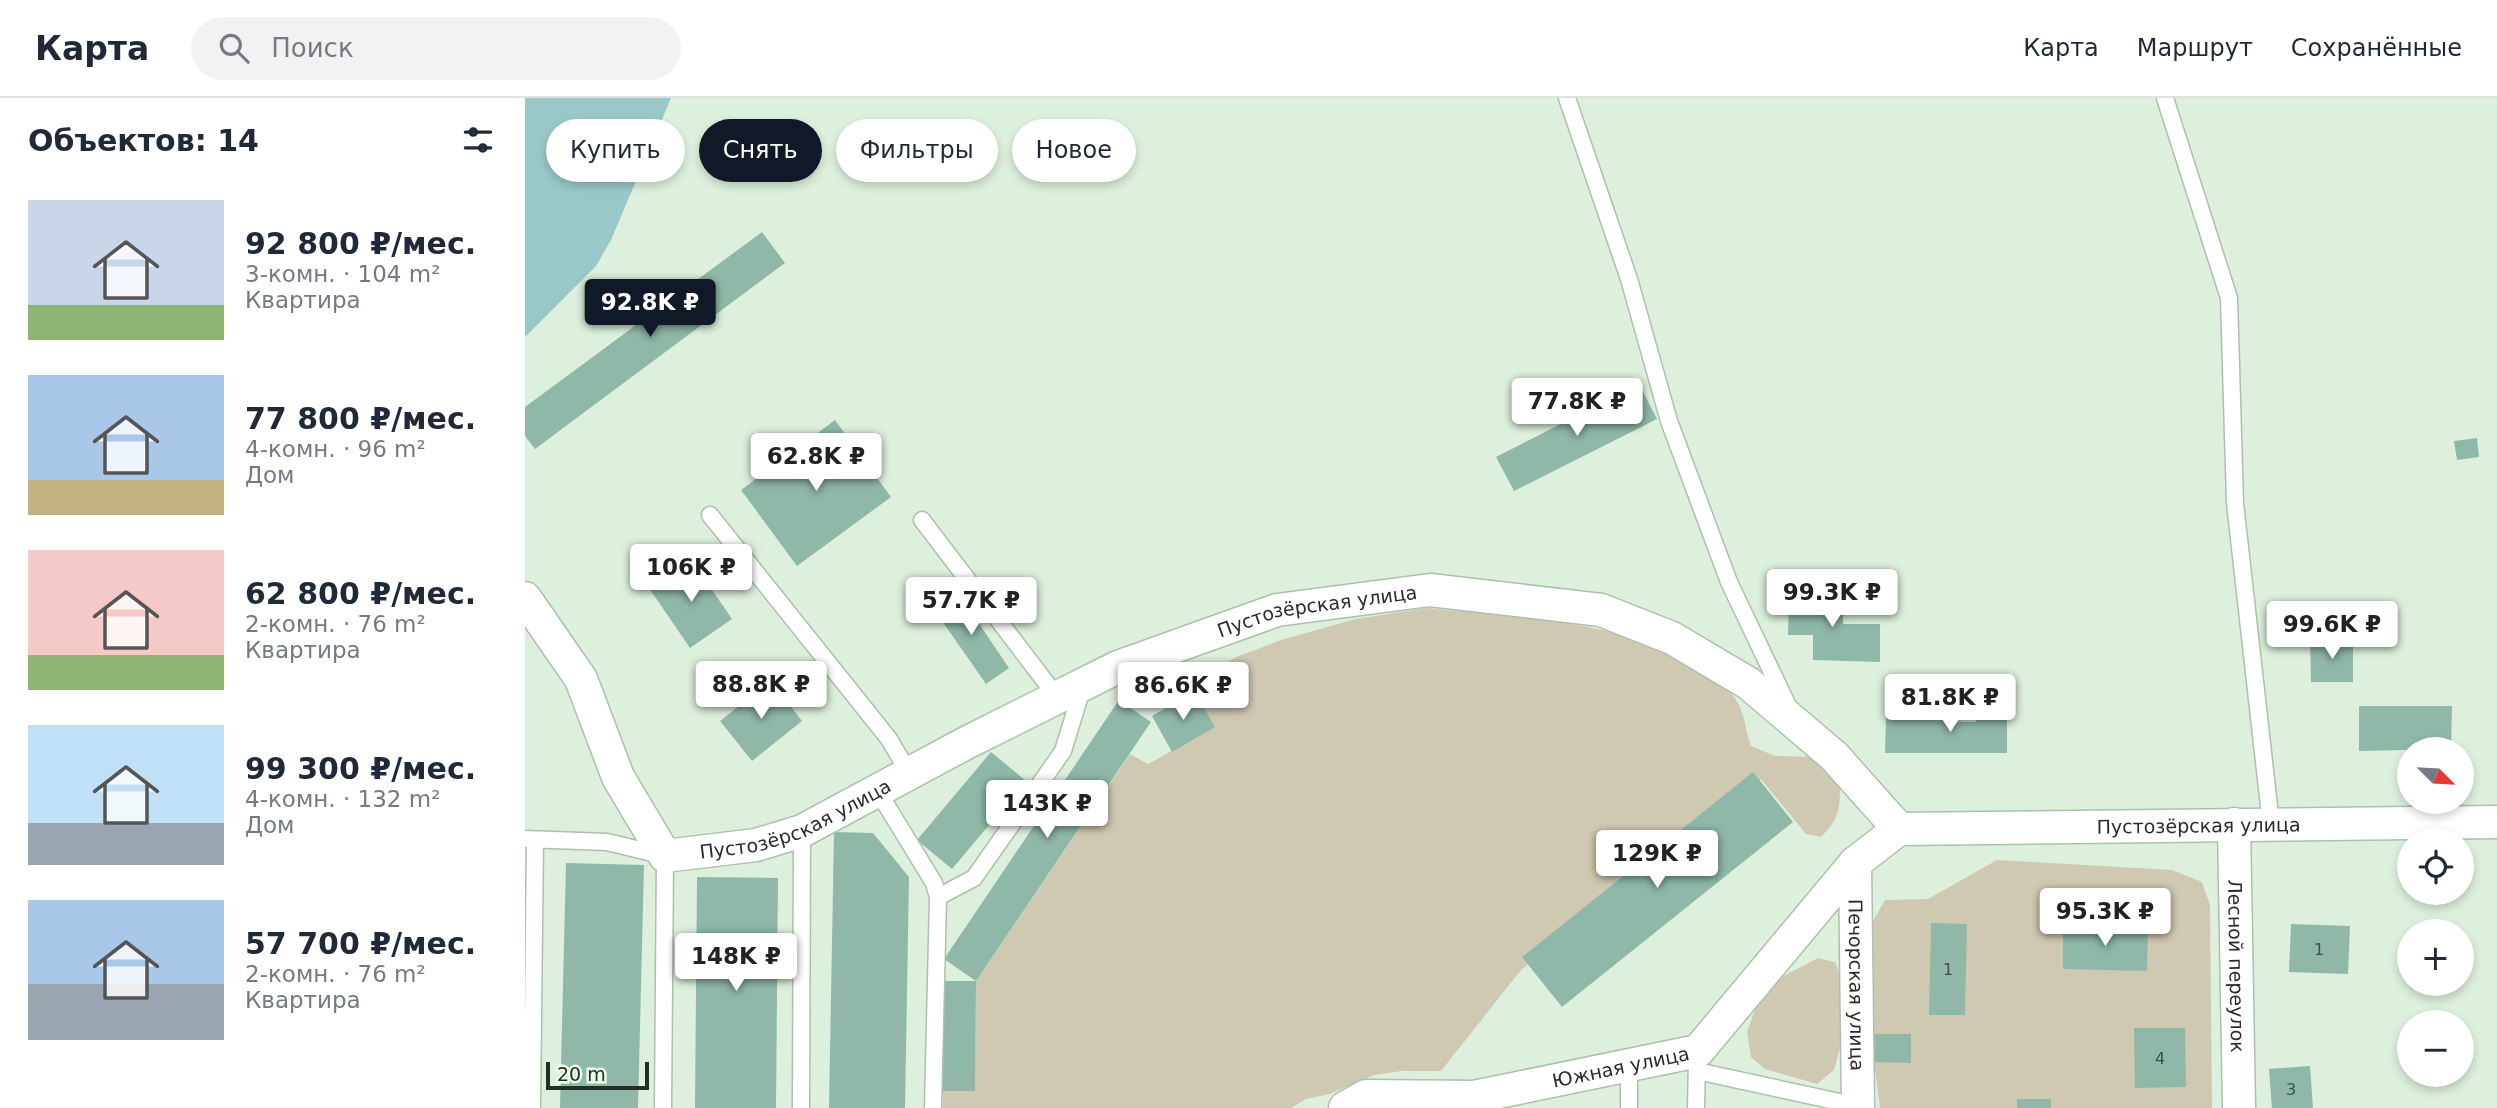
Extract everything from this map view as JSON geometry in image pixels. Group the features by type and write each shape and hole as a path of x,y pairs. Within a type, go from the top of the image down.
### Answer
{"street":[{"name":"Пустозёрская улица","path":"665,856 756,845 802,831 909,773 1118,667 1277,610 1430,590 1601,610 1672,638 1748,683 1834,756 1899,829 2497,822"},
{"path":"525,598 581,679 618,777 665,856"},
{"name":"Лесной переулок","path":"2234,824 2239,1108"},
{"path":"1855,863 1899,829"},
{"name":"Южная улица","path":"1345,1108 1366,1096 1474,1102 1629,1065 1697,1061 1855,863"},
{"name":"Печорская улица","path":"1855,863 1858,1107"}],"lane":[{"path":"1567,98 1629,279 1669,421 1724,570 1798,726"},
{"path":"2165,98 2229,299 2235,503 2271,824"},
{"path":"710,515 889,739 909,773"},
{"path":"922,520 1070,691 1063,751 974,878 938,897"},
{"path":"877,790 934,883 938,897 933,1108"},
{"path":"801,1108 802,831"},
{"path":"532,1108 530,839 607,842 665,856 663,1108"},
{"path":"1696,1108 1697,1061 1858,1107"},
{"path":"1629,1065 1629,1108"}],"shaded area":[{"path":"1427,608 1570,624 1640,641 1673,655 1714,679 1733,695 1741,710 1751,746 1775,756 1817,757 1840,782 1839,806 1832,824 1821,837 1806,834 1761,779 1521,970 1441,1071 1402,1071 1374,1075 1330,1094 1306,1099 1291,1108 943,1108 943,1091 975,1090 976,981 1130,754 1148,764 1215,727 1195,691 1234,658 1284,639 1356,619"},
{"path":"1997,860 2172,870 2202,882 2210,905 2212,1108 1880,1108 1874,1062 1870,926 1885,900 1928,899"},
{"path":"1818,958 1835,962 1843,981 1848,1018 1834,1070 1817,1084 1765,1069 1751,1057 1747,1032 1758,1001 1780,978"}],"water":[{"path":"525,98 671,98 662,119 546,119 546,182 636,182 611,240 596,266 525,337"}],"building":[{"path":"762,232 785,263 535,449 525,436 525,407"},
{"path":"1639,384 1657,419 1514,491 1496,457"},
{"path":"835,420 891,497 797,566 741,490"},
{"path":"2477,438 2479,457 2457,460 2454,441"},
{"path":"691,559 732,619 690,648 649,588"},
{"path":"957,591 1009,668 986,684 933,608"},
{"path":"1789,593 1843,594 1843,624 1880,624 1880,662 1813,660 1813,635 1788,635"},
{"path":"2310,641 2353,641 2353,682 2311,682"},
{"path":"771,681 802,721 752,761 720,721"},
{"path":"1195,691 1215,727 1172,752 1152,716"},
{"path":"1119,700 1151,722 976,981 944,959"},
{"path":"1976,705 2007,705 2007,753 1885,753 1886,718 1947,718 1947,722 1976,722"},
{"path":"2359,706 2452,706 2451,737 2397,737 2397,750 2359,751"},
{"path":"991,752 1026,781 952,869 917,840"},
{"path":"1753,772 1793,822 1562,1007 1522,957"},
{"path":"834,832 873,833 909,877 905,1108 829,1108"},
{"path":"566,863 644,865 638,1108 560,1108"},
{"path":"697,877 778,878 776,1108 695,1108"},
{"path":"1931,923 1967,924 1965,1015 1929,1015"},
{"path":"2291,924 2350,926 2348,974 2289,972"},
{"path":"2063,926 2148,927 2147,971 2063,969"},
{"path":"943,981 976,981 975,1091 943,1091"},
{"path":"2134,1028 2185,1028 2186,1087 2135,1088"},
{"path":"1874,1034 1911,1034 1911,1063 1874,1062"},
{"path":"2310,1066 2313,1108 2272,1108 2269,1069"},
{"path":"2017,1099 2051,1099 2051,1108 2017,1108"}]}
